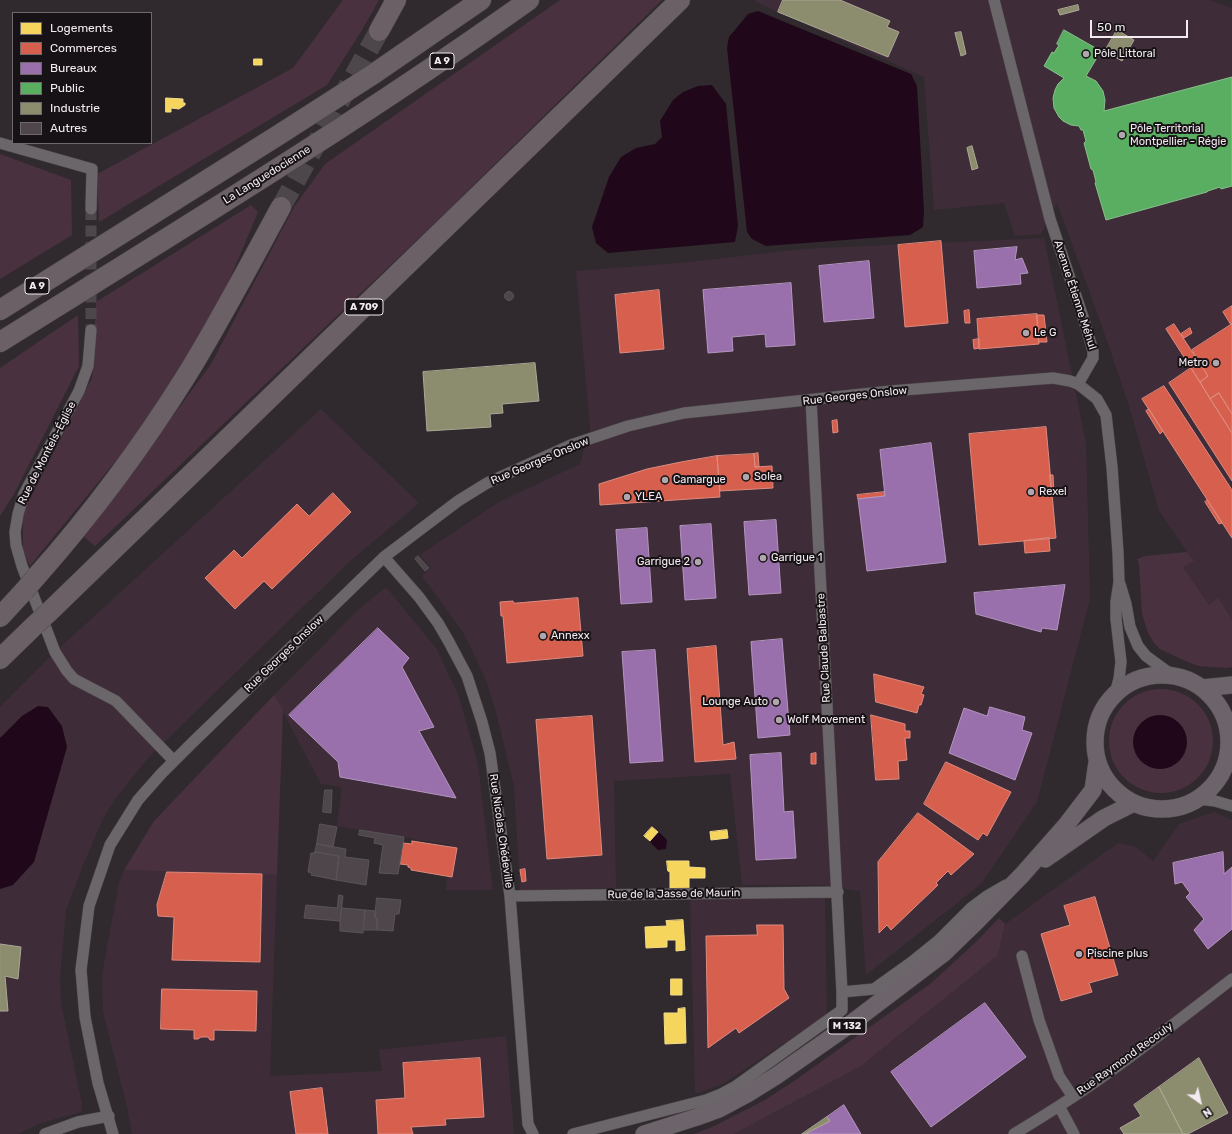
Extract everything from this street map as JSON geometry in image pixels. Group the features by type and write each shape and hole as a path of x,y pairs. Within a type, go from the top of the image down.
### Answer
{"highway":[{"path":"379,31 396,0"},
{"name":"A 9","path":"0,310 372,75 481,0"},
{"name":"La Languedocienne","path":"0,342 355,119 425,73 529,0"},
{"name":"A 709","path":"0,659 680,0"},
{"path":"0,618 84,521 136,451 188,372 214,329 281,206"}],"main road":[{"path":"1172,675 1183,678 1202,688 1214,700 1224,715 1231,733 1230,760 1220,776 1210,789 1198,799 1182,806 1165,809 1149,808 1134,803 1120,795 1108,783 1097,762 1095,750 1096,730 1103,710 1115,694 1129,684 1145,677 1172,675"},
{"path":"1202,688 1232,685"},
{"name":"M 132","path":"644,1134 719,1109 747,1094 776,1076 849,1025 944,953 1022,875 1068,824 1093,790 1097,762"},
{"name":"M 132","path":"1022,875 1104,818 1134,803"}],"street":[{"name":"Avenue Étienne Méhul","path":"994,0 1050,219 1093,351 1093,358 1078,384"},
{"path":"0,144 92,169 91,209"},
{"name":"Rue de Montels-Église","path":"91,330 88,366 79,392 24,494 18,514 15,532 16,545 22,566 54,652 67,671 74,679 116,701 174,761"},
{"name":"Rue Georges Onslow","path":"174,761 384,556 458,501 487,483 571,445 628,426 684,413 912,389 1053,378 1078,384"},
{"path":"1078,384 1097,399 1106,415 1112,467 1119,582 1116,614 1121,662 1115,694"},
{"name":"Rue Claude Balbastre","path":"573,1134 706,1100 721,1094 736,1086 842,1010 838,892 811,400"},
{"name":"Rue Nicolas Chédeville","path":"384,556 438,622 467,676 482,722 490,753 510,896 528,1124 533,1134"},
{"path":"1119,582 1126,604 1130,627 1138,646 1146,656 1172,675"},
{"path":"113,1134 98,1083 85,1017 83,998 81,970 89,906 110,845 138,800 174,761"},
{"path":"1198,799 1215,801 1232,806"},
{"path":"842,992 874,989 928,949 971,908 987,896 1022,875"},
{"name":"Rue de la Jasse de Maurin","path":"510,896 838,892"},
{"path":"1022,956 1039,1020 1059,1076 1073,1097"},
{"name":"Rue Raymond Recouly","path":"1014,1134 1073,1097 1136,1053 1232,979"},
{"path":"1059,1106 1074,1134"},
{"path":"46,1134 78,1122 108,1116"}],"shaded area":[{"path":"343,0 379,0 327,85 99,222 97,174 293,68"},
{"path":"560,0 662,0 439,219 95,546 84,537 211,364 294,207 325,164"},
{"path":"755,0 1209,0 1232,8 1232,620 1218,599 1209,605 1183,567 1193,560 1159,511 1129,406 1057,203 1041,234 1015,236 1004,203 934,210 924,77 758,3"},
{"path":"758,11 911,74 917,86 924,211 923,227 910,235 766,246 752,239 747,232 727,48 729,37 748,14"},
{"path":"712,85 726,104 738,226 735,242 608,253 596,243 592,227 609,177 621,157 636,148 655,144 662,137 660,121 673,100 683,92 698,86"},
{"path":"0,154 71,180 72,235 0,279"},
{"path":"251,205 258,212 226,288 169,386 122,453 30,566 23,551 23,512 92,378 96,302"},
{"path":"1044,238 1086,443 1090,599 1037,802 981,884 866,975 860,891 821,885 742,885 730,774 614,781 616,888 520,891 514,786 496,712 486,680 463,632 422,576 431,568 420,555 499,502 580,464 590,428 576,271 690,262 802,249"},
{"path":"78,315 79,366 14,494 0,516 0,368"},
{"path":"321,409 419,503 347,564 148,758 115,799 102,821 66,910 60,978 61,1003 82,1104 81,1112 41,1123 18,1134 0,1134 0,707 55,652"},
{"path":"1187,552 1194,561 1183,567 1209,605 1218,598 1232,620 1232,667 1198,666 1160,649 1148,633 1142,614 1139,564 1137,559 1145,556"},
{"path":"386,587 436,648 458,694 478,764 493,890 446,890 450,845 337,826 342,787 321,784 274,695 356,612"},
{"path":"1161,689 1181,693 1198,704 1209,721 1213,741 1209,761 1198,778 1181,789 1161,793 1141,789 1124,778 1113,761 1109,741 1113,721 1124,704 1141,693"},
{"path":"274,695 283,710 277,875 124,870 154,821"},
{"path":"38,706 48,707 62,726 67,747 34,862 13,885 0,889 0,738 22,716"},
{"path":"1160,715 1170,717 1179,723 1185,732 1187,742 1185,752 1179,761 1170,767 1160,769 1150,767 1141,761 1135,752 1133,742 1135,732 1141,723 1150,717"},
{"path":"1214,812 1232,820 1232,1134 734,1134 861,1066 998,955 1005,924 1118,843 1136,847 1153,861 1179,824"},
{"path":"657,833 660,833 667,840 666,849 658,850 651,843 650,840"},
{"path":"124,870 277,875 270,1076 382,1071 379,1050 506,1036 514,1134 132,1134 127,1107 103,1012 102,975 119,882"},
{"path":"690,897 825,897 827,1015 723,1084 695,1094"},
{"path":"999,918 1005,924 998,955 861,1066 734,1134 694,1134 712,1127 765,1100 797,1079 930,984 976,942"}],"building: Logements":[{"path":"254,59 262,59 262,65 254,65"},
{"path":"166,98 183,99 183,103 185,103 185,105 179,109 171,108 171,112 166,112"},
{"path":"652,827 658,832 650,841 644,836"},
{"path":"727,830 728,838 711,840 710,832"},
{"path":"667,861 689,861 689,867 705,868 705,878 689,878 689,891 670,891 670,872 668,871"},
{"path":"683,920 685,950 676,951 676,940 667,940 667,947 646,948 645,927 667,926 666,921"},
{"path":"671,979 682,979 682,995 671,995"},
{"path":"685,1008 686,1043 665,1044 664,1013 678,1013 678,1009"}],"building: Commerces":[{"path":"941,241 948,323 905,327 898,245"},
{"path":"659,290 664,349 620,353 615,295"},
{"path":"1232,306 1232,324 1231,325 1223,312"},
{"path":"969,310 970,323 965,323 964,311"},
{"path":"1037,314 1039,344 979,349 977,319"},
{"path":"1037,315 1044,315 1047,342 1039,342"},
{"path":"1174,324 1208,376 1200,382 1166,329"},
{"name":"Metro","path":"1232,324 1232,414 1219,393 1210,399 1200,382 1208,376 1192,350"},
{"path":"1190,328 1192,333 1184,338 1181,334"},
{"path":"979,339 979,348 974,349 973,340"},
{"path":"1191,368 1232,433 1232,481 1169,383"},
{"path":"1164,386 1232,490 1232,538 1142,399"},
{"path":"1219,393 1232,414 1232,433 1210,399"},
{"path":"1149,409 1163,431 1160,434 1146,411"},
{"path":"837,420 838,432 833,433 832,421"},
{"path":"1046,427 1056,538 979,545 969,434"},
{"path":"758,453 759,467 755,467 754,454"},
{"name":"Solea","path":"754,454 755,467 772,466 773,488 720,491 717,456"},
{"name":"Camargue","path":"717,456 720,497 600,505 599,484 647,469"},
{"path":"1050,475 1053,475 1054,496 1052,496"},
{"path":"885,492 885,496 858,499 857,495"},
{"path":"333,493 351,512 272,589 264,581 235,609 205,578 234,550 242,558 297,504 309,516"},
{"path":"1207,500 1222,523 1219,524 1205,502"},
{"path":"1049,538 1050,551 1025,553 1024,541"},
{"name":"Annexx","path":"578,598 583,656 507,663 503,616 501,616 500,602 513,601 514,603"},
{"path":"716,646 723,745 734,742 736,759 695,762 687,649"},
{"path":"874,674 924,687 921,694 924,695 917,713 876,702"},
{"path":"871,715 905,724 905,731 910,731 910,738 905,738 907,760 898,761 899,779 876,780"},
{"path":"592,716 602,855 547,859 536,720"},
{"path":"816,753 816,764 811,764 811,754"},
{"path":"946,762 1011,792 987,836 983,833 978,840 924,804"},
{"path":"918,813 974,854 951,875 948,871 936,883 938,885 891,930 887,925 879,933 878,862"},
{"path":"412,841 457,848 452,877 411,870 408,865 400,864 403,843 412,844"},
{"path":"525,869 526,881 522,882 520,870"},
{"path":"167,872 262,874 260,962 172,960 174,917 158,916 157,905"},
{"name":"Piscine plus","path":"1095,897 1118,975 1089,983 1092,992 1061,1001 1041,934 1070,925 1064,906"},
{"path":"757,925 783,925 784,989 789,998 739,1033 736,1028 708,1048 706,936 757,935"},
{"path":"162,989 257,991 256,1031 214,1030 214,1040 210,1040 208,1037 194,1039 194,1030 161,1029"},
{"path":"480,1058 484,1117 445,1119 446,1125 411,1127 413,1134 378,1134 376,1100 405,1098 403,1063"},
{"path":"322,1088 328,1134 296,1134 290,1092"}],"building: Bureaux":[{"path":"1017,247 1015,260 1022,258 1028,273 1020,274 1021,284 977,288 974,251"},
{"path":"869,261 874,318 824,322 819,266"},
{"path":"791,283 795,345 766,347 765,334 732,337 733,351 708,353 703,290"},
{"path":"931,443 946,562 867,571 858,499 885,496 880,450"},
{"name":"Garrigue 1","path":"776,520 781,593 749,595 744,522"},
{"name":"Garrigue 2","path":"711,524 716,598 685,600 680,526"},
{"path":"647,528 652,602 621,604 616,530"},
{"path":"1065,585 1057,630 1042,628 1041,632 976,614 974,593"},
{"path":"378,628 409,658 402,667 434,727 419,731 456,798 340,777 338,762 289,715"},
{"path":"782,639 790,735 758,738 751,642"},
{"path":"655,650 663,761 630,763 622,652"},
{"path":"990,707 1025,717 1022,730 1032,733 1015,780 949,753 964,708 987,716"},
{"path":"781,753 784,812 793,811 796,858 756,860 750,755"},
{"path":"1223,852 1224,874 1232,867 1232,929 1208,949 1194,930 1204,919 1186,897 1190,893 1182,882 1175,884 1173,863"},
{"path":"985,1003 1026,1057 931,1127 891,1072"},
{"path":"844,1105 861,1134 805,1134 830,1121 827,1117"}],"building: Public":[{"path":"1064,30 1101,51 1086,76 1096,81 1103,91 1105,100 1104,111 1232,77 1232,186 1221,189 1220,187 1106,220 1095,183 1093,170 1091,169 1084,143 1086,141 1083,130 1081,130 1079,126 1071,125 1063,121 1054,108 1053,98 1055,90 1064,78 1044,66 1052,52 1054,53 1059,45 1057,44"}],"building: Industrie":[{"path":"783,0 840,0 890,21 887,27 899,32 888,57 778,12"},
{"path":"1078,5 1079,10 1060,15 1058,10"},
{"path":"1117,30 1134,40 1122,61 1105,51"},
{"path":"961,32 966,54 961,56 955,33"},
{"path":"972,146 978,168 972,170 967,148"},
{"path":"535,363 539,401 502,404 503,413 490,414 491,427 427,431 423,372"},
{"path":"0,944 21,947 18,979 5,976 8,1011 0,1011"},
{"path":"1199,1058 1228,1113 1188,1134 1183,1134 1159,1087"},
{"path":"1159,1087 1183,1134 1124,1134 1120,1128 1141,1116 1134,1105"},
{"path":"827,1117 830,1121 805,1134 802,1134"}],"building: Autres":[{"path":"507,292 511,292 513,296 511,300 507,300 505,298 505,294"},
{"path":"418,556 429,568 425,571 415,559"},
{"path":"325,790 332,790 331,813 323,812"},
{"path":"320,824 337,827 333,847 317,844"},
{"path":"360,830 404,837 398,874 379,873 383,845 374,843 375,838 359,835"},
{"path":"317,844 346,849 345,857 369,860 366,885 336,880 339,856 315,852"},
{"path":"315,852 339,856 336,880 311,875 312,873 308,872 311,853"},
{"path":"339,895 343,896 340,921 304,918 306,905 337,908"},
{"path":"377,898 401,900 399,914 395,914 393,931 377,930 377,918 375,918"},
{"path":"342,908 365,910 363,933 340,931"},
{"path":"365,910 376,911 375,918 377,918 377,930 364,930"}],"tunnel":[{"path":"281,207 379,31"},
{"path":"91,209 91,330"}],"place":[{"name":"Pôle Littoral","path":"1086,54"},
{"name":"Pôle Territorial Montpellier - Régie","path":"1122,135"},
{"name":"Le G","path":"1026,333"},
{"name":"Metro","path":"1216,363"},
{"name":"Solea","path":"746,477"},
{"name":"Camargue","path":"665,480"},
{"name":"Rexel","path":"1031,492"},
{"name":"YLEA","path":"627,497"},
{"name":"Garrigue 1","path":"763,558"},
{"name":"Garrigue 2","path":"698,562"},
{"name":"Annexx","path":"543,636"},
{"name":"Lounge Auto","path":"776,702"},
{"name":"Wolf Movement","path":"779,720"},
{"name":"Piscine plus","path":"1079,954"}]}
